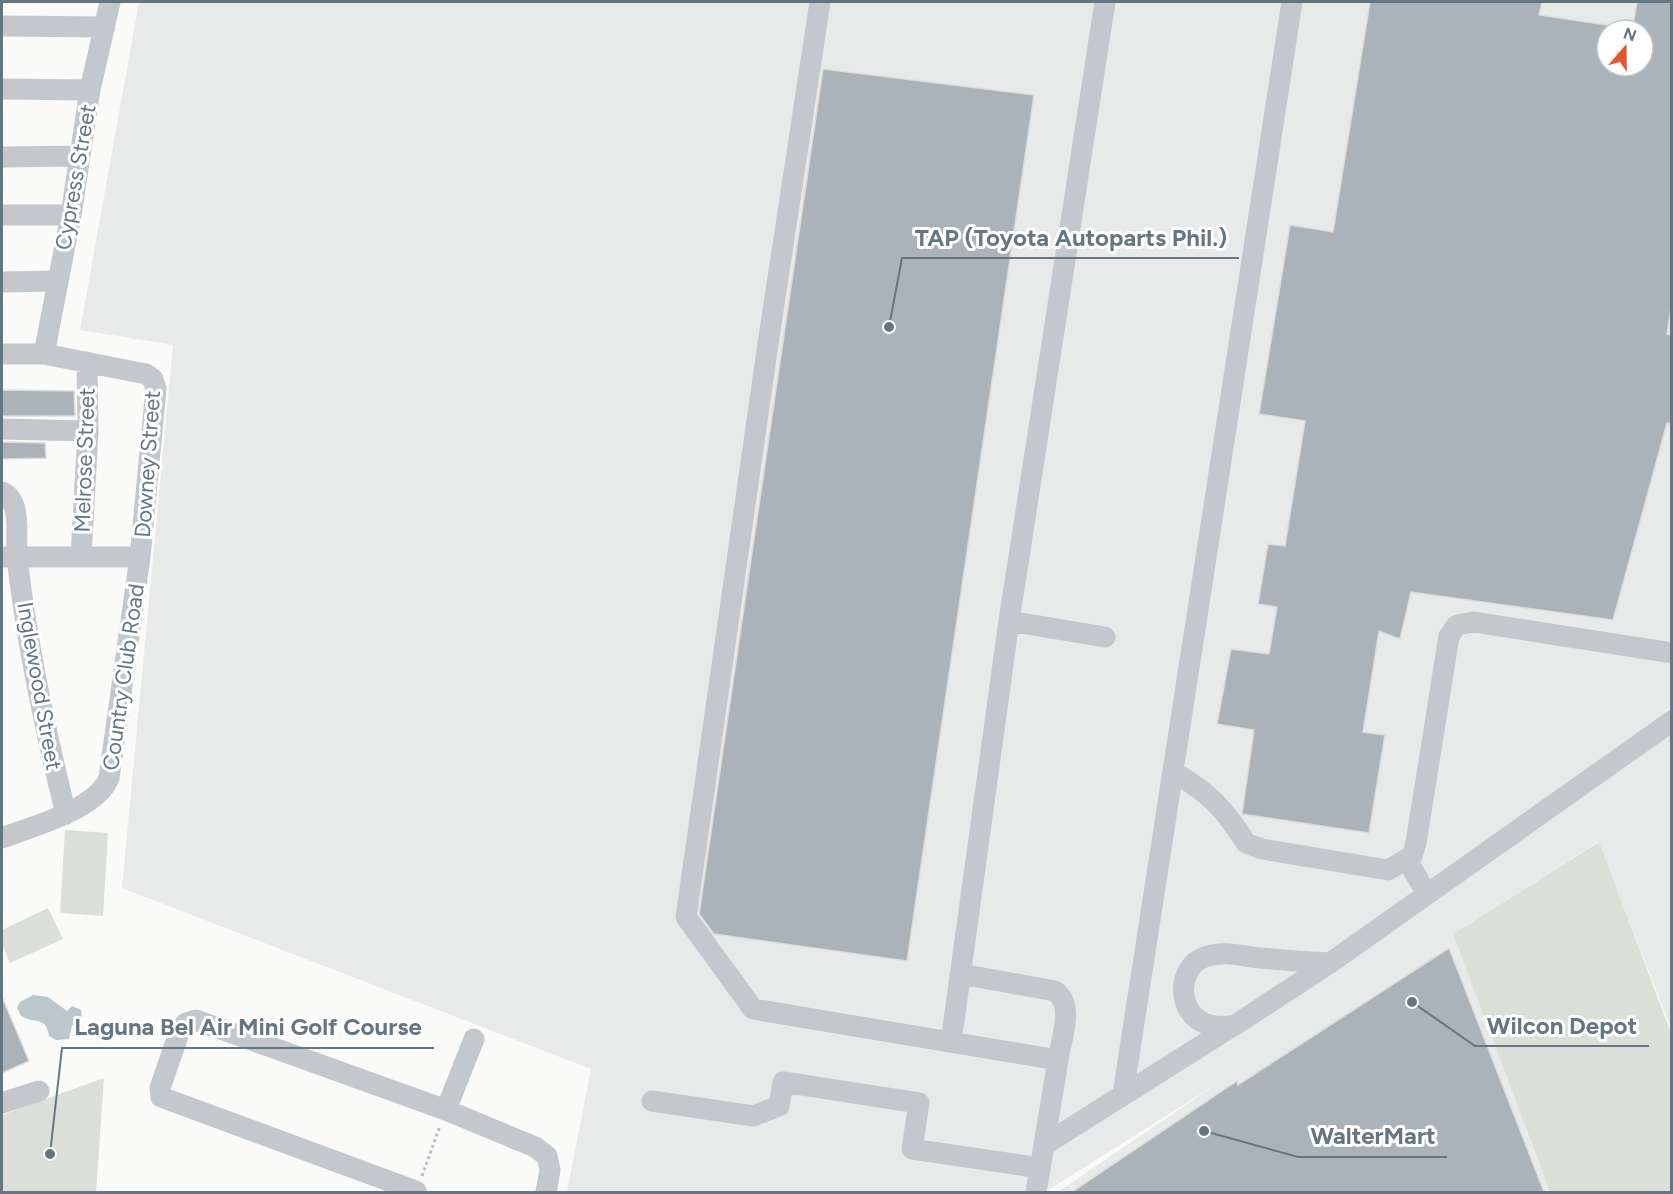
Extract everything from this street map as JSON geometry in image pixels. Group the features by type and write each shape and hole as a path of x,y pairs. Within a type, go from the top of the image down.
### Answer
{"street":[{"name":"Cypress Street","path":"44,354 71,215 90,90 110,2"},
{"path":"820,2 767,348 686,917 753,1009 1058,1060"},
{"path":"951,1042 1009,621 1105,2"},
{"path":"1123,1094 1292,2"},
{"path":"2,26 105,27"},
{"path":"2,89 90,90"},
{"path":"2,156 79,156"},
{"path":"2,215 71,215"},
{"path":"2,282 57,281"},
{"path":"2,354 44,354 87,362"},
{"name":"Downey Street","path":"87,362 146,374 153,379 156,390 140,557"},
{"name":"Melrose Street","path":"81,557 88,430 87,362"},
{"path":"2,429 88,430"},
{"name":"Inglewood Street","path":"2,492 9,495 14,504 9,557 47,738 66,814"},
{"path":"9,557 140,557"},
{"name":"Country Club Road","path":"2,838 66,814 98,794 110,778 140,557"},
{"path":"1009,621 1105,637"},
{"path":"1174,772 1211,796 1246,843 1262,849 1388,870 1412,856 1416,843 1449,636 1457,625 1474,622 1671,653"},
{"path":"1044,1145 1330,963 1671,721"},
{"path":"1407,860 1427,894"},
{"path":"1235,1025 1220,1028 1207,1027 1193,1018 1185,1003 1183,988 1187,976 1192,965 1204,957 1228,953 1289,961 1330,963"},
{"path":"961,974 1055,991 1063,997 1066,1005 1036,1192"},
{"path":"416,1191 161,1097 160,1088 180,1030 186,1023 196,1020 446,1110 535,1147 547,1156 550,1170 546,1192"},
{"path":"446,1110 474,1039"},
{"path":"652,1101 753,1116 779,1106 783,1082 919,1103 912,1149 1040,1168"},
{"path":"2,1103 39,1091"}],"path":[{"path":"416,1191 446,1110"}],"shaded area":[{"path":"139,2 1671,2 1671,1028 1598,842 1453,934 1550,1192 1058,1192 1215,1085 1045,1192 567,1192 591,1069 122,888 173,345 80,330"},
{"path":"65,830 108,833 103,916 60,913"},
{"path":"1599,842 1671,1033 1671,1192 1550,1192 1453,934"},
{"path":"48,908 63,939 10,963 2,944 2,930"},
{"path":"33,995 48,997 67,1011 72,1006 81,1010 82,1019 79,1024 72,1025 69,1039 56,1040 49,1036 43,1023 21,1016 17,1008 20,1002"},
{"path":"104,1078 96,1192 2,1192 2,1115"}],"building":[{"path":"1370,2 1542,2 1539,15 1595,23 1595,78 1655,78 1655,18 1634,18 1637,2 1671,2 1671,307 1667,334 1671,335 1671,424 1667,423 1613,620 1411,592 1400,639 1379,631 1363,732 1385,735 1369,833 1242,814 1254,730 1217,724 1231,649 1269,654 1277,607 1258,604 1268,544 1285,546 1305,421 1259,414 1290,225 1333,232"},
{"path":"823,69 1034,95 907,961 714,934 699,914"},
{"path":"2,390 74,391 75,416 2,416"},
{"path":"2,442 45,443 46,458 2,459"},
{"path":"1449,948 1544,1192 1072,1192 1237,1081 1238,1085"},
{"path":"2,997 29,1061 2,1073"}],"place":[{"name":"TAP (Toyota Autoparts Phil.)","path":"889,327"},
{"name":"Wilcon Depot","path":"1412,1002"},
{"name":"WalterMart","path":"1204,1131"},
{"name":"Laguna Bel Air Mini Golf Course","path":"50,1154"}]}
